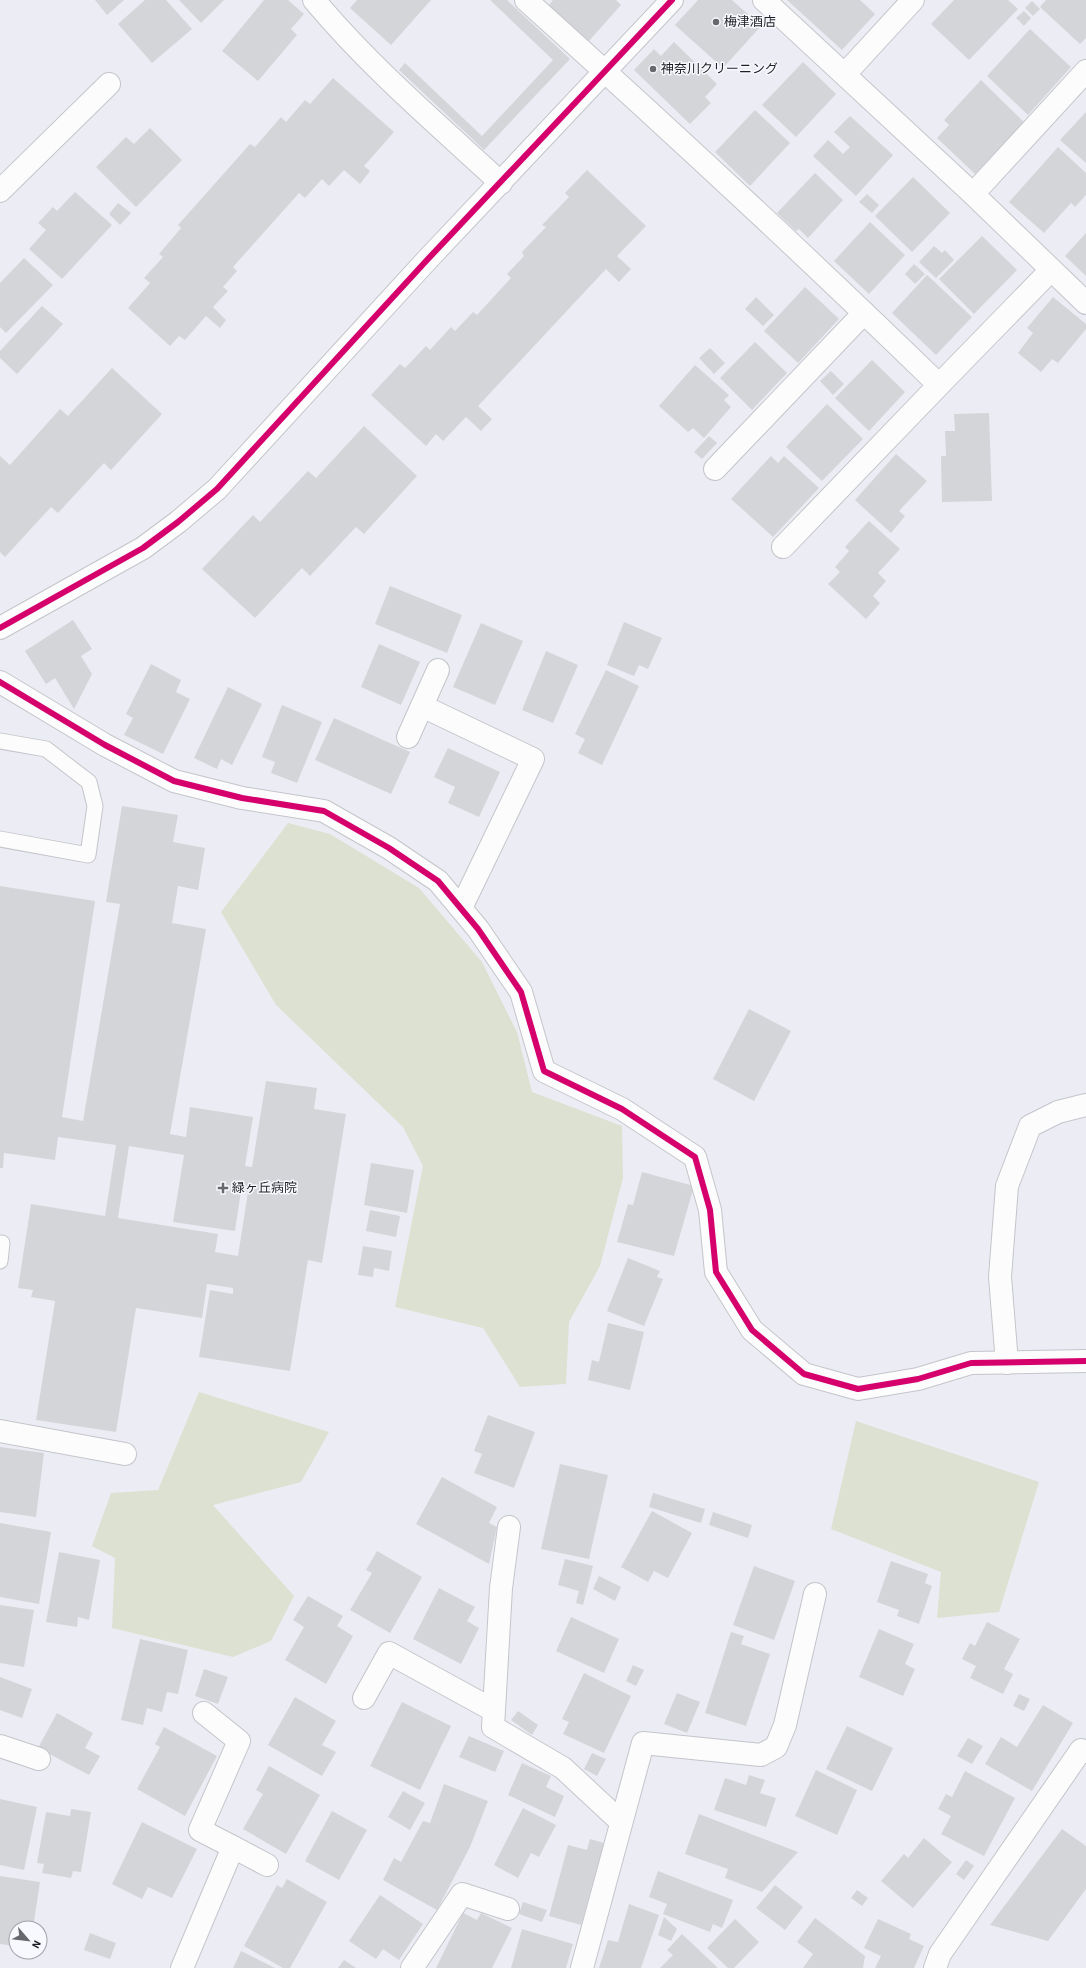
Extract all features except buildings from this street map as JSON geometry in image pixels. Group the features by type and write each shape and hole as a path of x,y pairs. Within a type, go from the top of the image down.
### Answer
{"street":[{"path":"314,0 331,20 409,99 501,183"},
{"path":"526,0 606,72 939,385"},
{"path":"0,628 142,548 178,522 217,488 672,0"},
{"path":"764,0 973,194 1086,303"},
{"path":"845,74 913,0"},
{"path":"973,194 1086,71"},
{"path":"0,191 109,84"},
{"path":"783,547 1051,270"},
{"path":"715,469 864,313"},
{"path":"408,737 438,670"},
{"path":"0,682 105,745 174,781 242,798 324,811 389,848 438,881 478,929 521,992 544,1071 622,1109 695,1157 710,1210 716,1272 752,1330 804,1374 858,1389 918,1379 971,1363 1086,1361"},
{"path":"422,706 533,759 461,908"},
{"path":"1007,1362 1000,1277 1007,1186 1030,1126 1058,1112 1086,1106"},
{"path":"0,1431 125,1454"},
{"path":"509,1527 501,1588 493,1727 563,1768 621,1822"},
{"path":"582,1968 643,1743 761,1755 776,1747 785,1725 815,1594"},
{"path":"364,1698 389,1653 493,1710"},
{"path":"204,1713 239,1741 200,1830 267,1865"},
{"path":"0,1746 40,1759"},
{"path":"935,1968 940,1954 1081,1750 1086,1752"},
{"path":"182,1968 233,1847"},
{"path":"412,1968 462,1894 508,1910"}],"lane":[{"path":"0,741 46,749 88,782 95,806 88,855 0,839"},
{"path":"0,1261 2,1243"}],"green space":[{"path":"288,823 330,834 419,888 482,962 517,1032 532,1092 622,1126 623,1178 600,1266 569,1322 566,1384 520,1387 483,1328 395,1307 423,1166 403,1127 276,1005 221,912"},
{"path":"199,1392 329,1432 301,1482 213,1505 294,1596 271,1641 233,1657 112,1628 115,1558 92,1546 111,1493 158,1490"},
{"path":"856,1421 1039,1482 999,1612 937,1618 941,1572 831,1529"}],"cycle path":[{"path":"0,628 143,548 178,522 217,489 427,260 672,0"},
{"path":"0,682 105,745 174,781 242,798 324,811 389,848 438,881 478,929 521,992 544,1071 622,1109 695,1157 710,1210 716,1272 752,1330 804,1374 858,1389 918,1379 971,1363 1086,1361"}],"place":[{"name":"梅津酒店","path":"716,22"},
{"name":"神奈川クリーニング","path":"653,69"},
{"name":"緑ヶ丘病院","path":"223,1188"}]}
